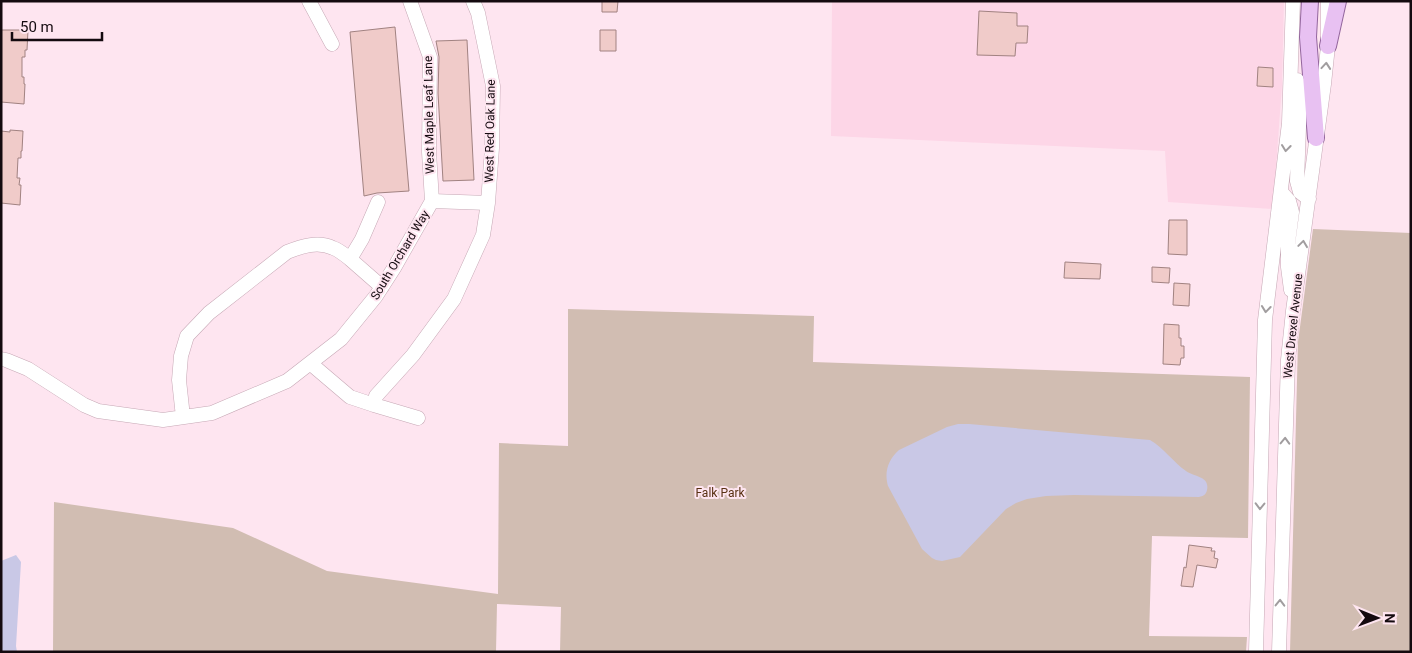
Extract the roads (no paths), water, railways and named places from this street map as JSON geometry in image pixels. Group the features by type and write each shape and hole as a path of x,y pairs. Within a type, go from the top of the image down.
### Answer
{"main road":[{"path":"1310,1 1308,37 1316,138"},
{"path":"1328,46 1338,1"}],"street":[{"path":"309,1 332,44"},
{"name":"West Maple Leaf Lane","path":"410,1 430,57 429,152 432,201"},
{"name":"West Red Oak Lane","path":"374,405 376,396 413,355 454,300 483,235 488,203 492,148 493,86 478,13 473,1"},
{"name":"West Drexel Avenue","path":"1256,652 1265,320 1288,123 1293,1"},
{"name":"West Drexel Avenue","path":"1279,652 1288,360 1324,84 1328,46 1328,1"},
{"path":"1292,47 1300,100 1297,181 1300,192 1309,199"},
{"path":"1281,192 1289,201 1292,212 1288,243 1288,267 1293,311"},
{"name":"South Orchard Way","path":"1,359 28,369 98,412 163,420 212,413 287,381 341,339 382,287 432,201 488,203"},
{"path":"350,259 362,239 378,202"},
{"path":"183,417 179,380 181,356 187,336 209,314 287,252 302,246 316,244 333,247 382,287"},
{"path":"310,363 350,397 418,418"}],"water":[{"path":"958,424 1150,440 1186,471 1204,479 1207,490 1204,495 1199,497 1074,495 1027,499 1006,509 960,557 942,561 936,560 922,549 888,486 887,471 892,458 899,450 947,427"},
{"path":"16,555 21,562 17,652 1,652 1,561"}],"park label":[{"name":"Falk Park","path":"720,493"}]}
